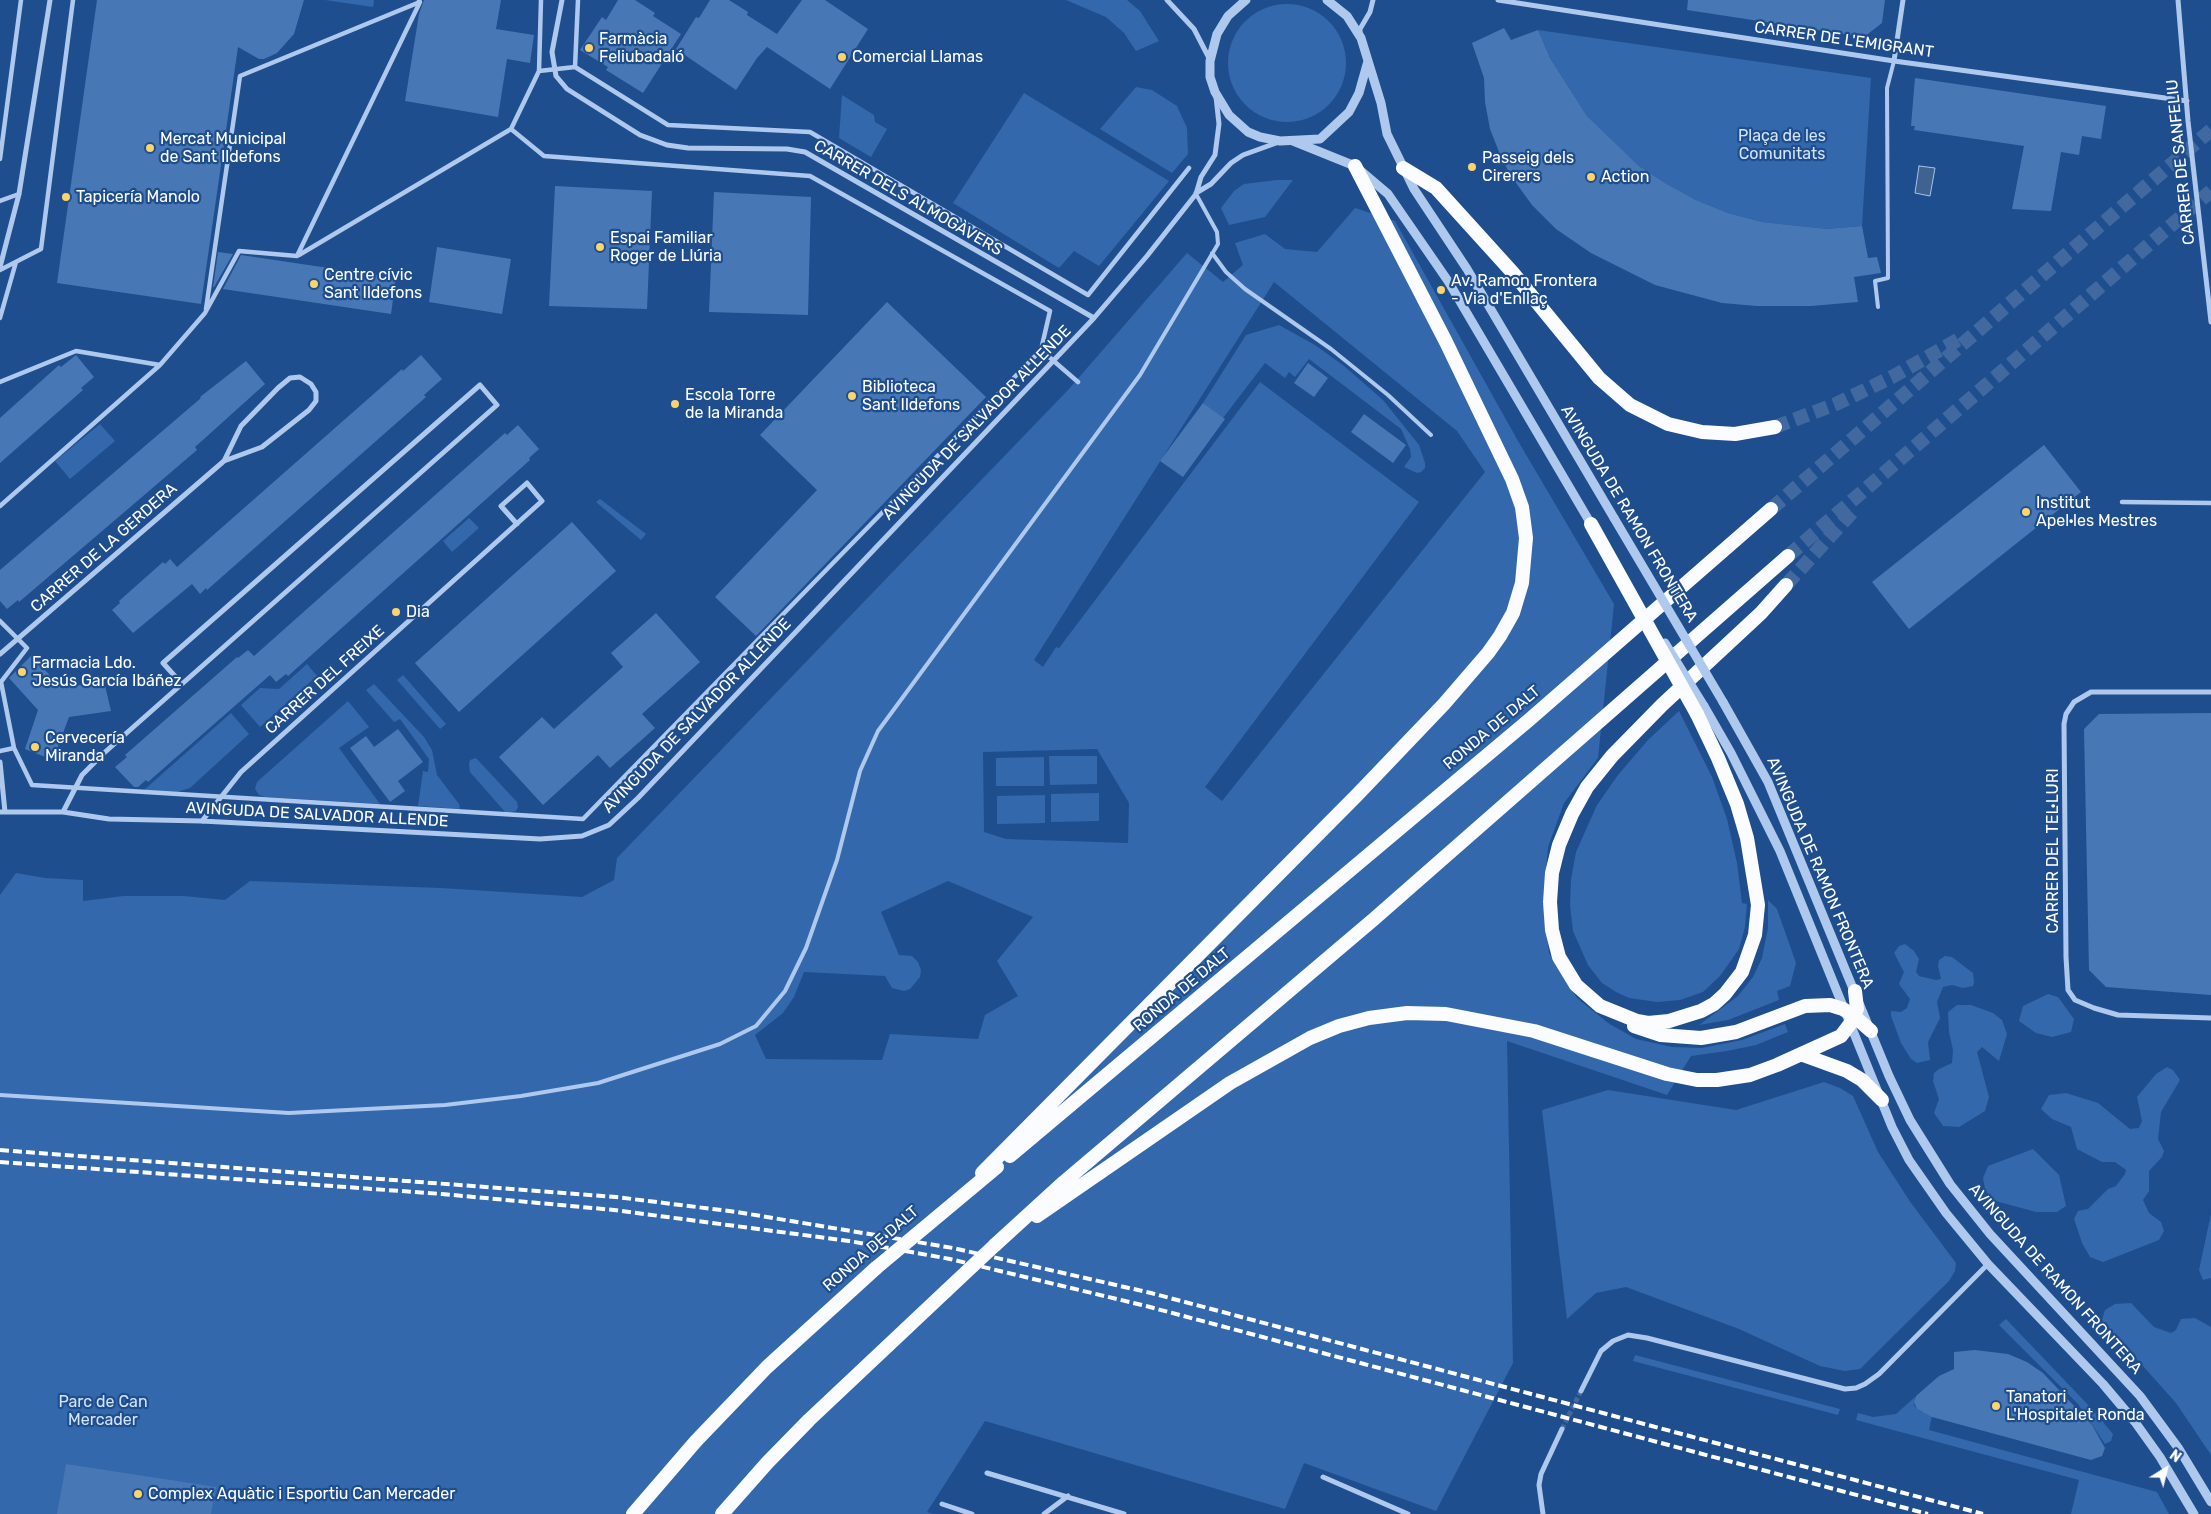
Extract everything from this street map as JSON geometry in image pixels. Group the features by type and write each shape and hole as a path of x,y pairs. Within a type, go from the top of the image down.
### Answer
{"highway":[{"path":"994,1166 1444,704 1492,648 1513,613 1522,583 1526,538 1522,507 1512,479 1446,342 1355,166"},
{"path":"1403,168 1436,188 1513,273 1599,378 1630,405 1656,419 1702,432 1735,434 1775,427"},
{"name":"RONDA DE DALT","path":"633,1514 696,1441 766,1367 843,1295 994,1166 1522,726 1771,509"},
{"path":"1591,524 1700,710 1747,838 1758,905 1752,948 1742,972 1725,994 1714,1004 1695,1014 1669,1021 1648,1023 1624,1017 1600,1006"},
{"path":"722,1514 767,1463 809,1420 1064,1182 1381,913 1788,556"},
{"path":"1786,585 1761,613 1662,705 1612,756 1588,787 1572,814 1559,845 1552,873 1550,902 1552,930 1559,958 1576,985 1600,1006 1628,1023 1644,1030 1681,1038 1707,1038 1736,1032 1805,1006 1830,1005 1870,1031"},
{"path":"995,1245 1169,1123 1270,1059 1310,1038 1339,1026 1369,1018 1408,1013 1446,1014 1534,1031 1667,1074 1697,1080 1716,1080 1750,1075 1803,1055 1841,1036 1849,1016 1857,1009 1856,991"},
{"path":"1803,1055 1847,1071 1862,1080 1882,1100"}],"street":[{"path":"0,158 22,0"},
{"path":"0,269 19,194 50,0"},
{"path":"0,269 41,249 73,0"},
{"path":"0,506 160,365 205,313 239,251 297,256 510,129 539,71 541,0"},
{"path":"554,69 552,52 562,0"},
{"path":"575,67 578,0"},
{"path":"1168,0 1194,29 1210,61"},
{"path":"1246,0 1228,16 1217,34 1210,61 1210,77 1215,92 1229,116 1248,132 1260,137 1280,141 1320,139 1349,112 1359,93 1368,61"},
{"name":"AVINGUDA DE RAMON FRONTERA","path":"1327,0 1347,16 1361,38 1381,103 1387,134 1403,168 1467,269 1723,702 1768,782 1856,991 1870,1031 1910,1120 1950,1184 1990,1234 2140,1396 2179,1449 2211,1502"},
{"path":"1361,38 1360,28 1370,12 1373,0"},
{"name":"CARRER DE L'EMIGRANT","path":"1498,0 1894,61 2187,101"},
{"path":"1894,61 1903,0"},
{"name":"CARRER DE SANFELIU","path":"2178,0 2211,322"},
{"path":"297,256 419,1"},
{"path":"205,313 240,76 419,1"},
{"path":"539,71 575,67 668,125 810,132 1088,295 1189,168"},
{"name":"CARRER DELS ALMOGÀVERS","path":"554,69 560,82 567,89 653,141 688,148 787,149 815,157 1094,318"},
{"name":"AVINGUDA DE SALVADOR ALLENDE","path":"1196,194 1202,177 1215,155 1219,124 1215,92"},
{"path":"0,621 27,648 1,682 14,748 32,785 583,819 1041,350 1050,311 810,176 544,156 510,129"},
{"name":"AVINGUDA DE SALVADOR ALLENDE","path":"3,812 63,812 109,819 202,821 540,839 582,836 610,824 638,798 1094,318 1147,256 1196,194 1211,184 1231,163 1243,155 1280,141"},
{"path":"1293,141 1355,166 1388,194 1448,281 1591,524"},
{"path":"0,201 19,194"},
{"path":"0,318 16,262"},
{"path":"1041,350 1078,382"},
{"path":"0,382 76,351 160,365"},
{"name":"CARRER DE LA GERDERA","path":"0,654 224,461 262,447 309,410 316,402 316,392 311,384 300,377 290,378 278,388 241,426 224,461"},
{"path":"63,812 82,775 497,405 480,385 163,663 182,684"},
{"name":"CARRER DEL FREIXE","path":"202,821 241,772 517,524 542,501 527,483 501,506 517,524"},
{"path":"2122,502 2211,503"},
{"name":"CARRER DEL TEL·LURI","path":"2211,692 2091,692 2074,702 2066,714 2064,724 2066,979 2068,990 2075,1000 2118,1015 2211,1018"},
{"name":"AVINGUDA DE RAMON FRONTERA","path":"1700,710 1731,754 1780,851 1849,1016 1892,1127 1909,1160 1946,1213 1988,1264 2102,1384 2135,1422 2160,1457 2194,1514"},
{"path":"0,751 14,748"},
{"path":"0,762 3,812"},
{"path":"1581,1391 1602,1351 1613,1341 1628,1335 1647,1338 1846,1389 1856,1388 1866,1384 1879,1374 1988,1264"},
{"path":"1543,1514 1540,1486 1541,1474 1562,1429"},
{"path":"987,1473 1124,1514"},
{"path":"1323,1478 1408,1514"},
{"path":"1044,1514 1068,1496"},
{"path":"942,1504 972,1514"}],"lane":[{"path":"1878,306 1875,281 1888,278 1887,88 1894,61"},
{"path":"0,1095 289,1113 445,1105 521,1096 598,1082 720,1044 756,1026 785,991 806,948 837,860 860,770 878,731 1140,375 1218,244 1216,232 1196,194"},
{"path":"1212,253 1226,272 1245,289 1331,349 1388,395 1431,435"}],"green space":[{"path":"325,0 374,0 373,7"},
{"path":"1066,0 1127,0 1140,11 1159,41 1136,51 1124,33 1106,17"},
{"path":"1287,4 1310,8 1329,21 1342,40 1346,63 1342,86 1329,105 1310,118 1287,122 1264,118 1245,105 1232,86 1228,63 1232,40 1245,21 1264,8"},
{"name":"Plaça de les Comunitats","path":"1538,30 1871,78 1862,226 1827,229 1762,222 1728,213 1696,200 1665,183 1639,166 1587,116 1550,58"},
{"path":"1136,87 1152,90 1177,106 1187,128 1188,154 1172,173 1100,129"},
{"path":"1024,93 1169,181 1099,266 1074,251 1059,268 953,203"},
{"path":"842,95 874,115 875,122 887,129 871,157 839,138"},
{"path":"1293,180 1265,217 1229,225 1221,208 1234,191 1244,184"},
{"name":"Parc de Can Mercader","path":"1355,208 1395,221 1518,441 1614,604 1598,758 1564,803 1548,847 1543,901 1549,953 1577,998 1608,1023 1636,1039 1672,1047 1702,1048 1742,1040 1785,1024 1788,1032 1756,1045 1691,1056 1667,1095 1507,1041 1513,1363 1436,1511 1304,1463 1285,1509 985,1421 927,1512 933,1514 0,1514 0,895 16,873 45,878 83,880 83,901 123,896 184,896 225,900 250,881 441,888 582,897 614,880 617,858 1068,390 1187,253 1223,282 1243,265 1235,243 1265,234 1285,249 1317,252","holes":["1274,282 1457,431 1485,472 1222,801 1205,787 1419,502 1260,382 1059,648 1056,647 1043,667 1034,660","1097,749 1129,803 1128,843 1006,839 984,832 983,752","948,881 1033,917 997,961 1018,996 985,1015 978,1039 890,1034 882,1060 766,1059 755,1035 783,1013 794,997 804,972 885,976 892,988 904,991 910,989 920,977 921,970 918,962 912,956 899,955 881,912"]},
{"path":"1279,325 1315,345 1344,366 1383,400 1419,445 1425,463 1425,468 1421,472 1417,473 1404,467 1411,457 1410,449 1401,429 1309,359 1295,377 1289,372 1285,378 1265,363 1223,418 1203,403 1246,335"},
{"path":"100,424 115,441 70,479 55,461"},
{"path":"600,499 646,534 641,540 596,502"},
{"path":"469,518 479,528 452,552 443,541"},
{"path":"307,664 317,676 260,727 241,705 260,688 279,689"},
{"path":"403,675 446,724 440,729 397,680"},
{"path":"374,684 424,737 432,750 437,775 459,804 460,809 418,806 423,771 428,772 429,759 400,719 394,722 366,690"},
{"path":"348,701 369,727 339,748 380,804 265,797 259,795 255,789 257,782"},
{"path":"1679,711 1712,777 1727,819 1737,863 1742,903 1747,904 1745,927 1739,949 1720,976 1703,992 1680,1000 1657,1002 1629,998 1616,992 1602,983 1588,965 1573,931 1570,905 1571,880 1576,852 1597,805 1618,775 1648,740"},
{"path":"231,713 249,734 190,788 177,792 144,790"},
{"path":"1049,756 1097,756 1097,784 1050,785"},
{"path":"1044,757 1044,786 996,786 996,758"},
{"path":"476,758 517,802 518,807 516,811 506,813 470,772 470,760"},
{"path":"1099,793 1099,821 1051,822 1051,794"},
{"path":"1045,795 1045,823 997,824 997,796"},
{"path":"1768,900 1777,909 1796,963 1790,986 1777,991 1779,1000 1728,1020 1699,1025 1738,996 1753,977 1762,958 1768,928"},
{"path":"1905,944 1914,951 1919,959 1916,972 1919,976 1936,980 1941,979 1938,966 1939,960 1945,956 1952,957 1973,973 1974,982 1973,986 1963,988 1952,985 1943,987 1937,1002 1940,1018 1928,1042 1930,1060 1917,1063 1911,1059 1901,1043 1891,1016 1891,1011 1901,1012 1907,1008 1910,999 1899,984 1904,972 1894,953 1899,946"},
{"path":"2048,994 2058,997 2074,1019 2071,1032 2052,1037 2036,1033 2019,1021 2023,1006"},
{"path":"1957,1005 1971,1005 1993,1013 2002,1020 2007,1034 1999,1061 1982,1047 1977,1052 1989,1097 1985,1111 1959,1127 1943,1126 1934,1113 1939,1099 1933,1081 1934,1073 1952,1063 1953,1050 1949,1032 1948,1012"},
{"path":"2167,1067 2173,1070 2180,1080 2161,1112 2158,1139 2164,1151 2162,1157 2149,1171 2149,1191 2143,1200 2149,1213 2161,1222 2164,1231 2159,1240 2103,1262 2090,1257 2082,1243 2074,1219 2078,1211 2088,1209 2108,1189 2116,1186 2126,1170 2115,1162 2102,1162 2077,1149 2071,1127 2052,1119 2041,1109 2049,1095 2066,1093 2098,1103 2130,1129 2139,1128 2142,1121 2137,1097 2156,1074"},
{"path":"1824,1082 1840,1088 1853,1096 1878,1152 1911,1203 1956,1263 1955,1271 1949,1281 1860,1369 1845,1371 1820,1366 1739,1329 1626,1287 1596,1293 1567,1319 1542,1110 1608,1090 1736,1110"},
{"path":"2033,1149 2059,1175 2066,1206 2057,1212 2036,1212 1992,1200 1985,1189 1983,1178 1988,1166"},
{"path":"2211,1214 2211,1278 2203,1280 2199,1270"},
{"path":"2131,1303 2154,1327 2171,1333 2176,1330 2181,1319 2195,1318 2211,1327 2211,1455 2176,1403 2102,1320 2105,1310 2115,1304"},
{"path":"2006,1319 2092,1409 2113,1434 2111,1441 2105,1444 2078,1404 1999,1325"},
{"path":"1635,1355 1840,1409 1838,1415 1633,1361"},
{"path":"1915,1397 1914,1405 1917,1409 1922,1412 1933,1411 1929,1430 2157,1492 2169,1514 2071,1514 2079,1480 1856,1420 1858,1413 1873,1417 1896,1414"}],"shaded area":[{"path":"1919,166 1935,168 1930,196 1915,193"}],"building":[{"name":"Mercat Municipal de Sant Ildefons","path":"97,0 304,0 294,34 277,53 264,59 259,59 238,47 201,304 57,283"},
{"path":"424,0 501,0 496,29 534,35 530,63 507,59 498,117 405,101 419,14"},
{"path":"618,0 635,0 655,13 653,16 681,34 643,93 606,70 608,67 580,50 602,17 606,20"},
{"path":"710,0 729,0 748,12 747,15 777,34 802,0 825,0 868,29 830,89 767,47 757,58 736,90 676,49 696,17 699,18"},
{"path":"1688,0 1885,0 1882,23 1864,37 1687,10"},
{"path":"1504,28 1511,40 1538,30 1550,58 1587,116 1639,166 1665,183 1696,200 1728,213 1762,222 1827,229 1862,226 1868,258 1877,257 1881,273 1854,277 1858,302 1811,306 1757,306 1722,303 1655,285 1591,253 1556,229 1532,205 1511,176 1490,129 1485,102 1484,78 1472,43"},
{"path":"1915,78 2106,106 2101,139 2082,136 2079,155 2061,152 2051,211 2012,209 2024,146 1914,130 1915,126 1911,126"},
{"name":"Espai Familiar Roger de Llúria","path":"555,186 652,191 647,309 549,306"},
{"path":"714,192 811,197 808,315 709,312"},
{"path":"437,247 511,259 502,314 429,302"},
{"path":"218,252 233,254 213,287"},
{"name":"Centre cívic Sant Ildefons","path":"241,255 396,278 391,314 223,289"},
{"path":"887,302 986,397 756,636 715,597 817,490 760,435"},
{"path":"76,355 94,377 81,388 83,390 0,463 0,418 59,365 61,367"},
{"path":"421,355 442,379 424,395 426,397 207,590 206,588 200,594 192,584 133,633 112,610 120,603 119,601 163,562 165,564 170,559 177,567 402,369 403,371"},
{"path":"246,361 265,384 195,447 197,450 19,602 18,600 7,609 0,601 0,570 200,397"},
{"path":"1308,363 1328,378 1314,397 1294,383"},
{"path":"1203,403 1225,419 1183,477 1160,461"},
{"path":"1364,414 1406,445 1393,463 1351,432"},
{"path":"518,425 539,449 529,458 530,460 288,676 286,674 276,682 270,675 148,782 146,780 138,787 134,787 115,767 127,757 125,755 237,657 248,650 254,656 505,433 507,435"},
{"path":"2044,445 2081,492 1909,629 1872,582"},
{"path":"572,522 616,571 459,712 415,663"},
{"path":"656,613 700,662 642,714 655,728 610,768 598,755 543,805 499,757 542,717 554,729 623,667 611,653"},
{"path":"32,655 61,688 104,681 111,711 69,717 53,760 25,749 38,710 9,678"},
{"path":"2211,713 2211,995 2106,987 2089,970 2084,729 2099,714"},
{"path":"398,729 423,762 398,781 405,791 390,802 350,748 366,736 374,747"},
{"name":"Tanatori L'Hospitalet Ronda","path":"1975,1350 2008,1354 2027,1362 2043,1373 2092,1425 2105,1448 2102,1456 2091,1460 1932,1417 1917,1409 1914,1402 1916,1396 1939,1376 1954,1369 1954,1352"},
{"name":"Complex Aquàtic i Esportiu Can Mercader","path":"66,1464 216,1487 211,1514 57,1514"}],"tunnel":[{"path":"1771,509 2211,130"},
{"path":"1788,556 2211,191"},
{"path":"1775,427 1836,404 1892,377 1961,338"},
{"path":"1786,585 1856,508"},
{"path":"1562,1429 1581,1391"}],"railway":[{"path":"0,1150 616,1197 737,1212 953,1248 1151,1293 1983,1514"},
{"path":"0,1162 442,1194 614,1210 849,1241 950,1259 1146,1306 1928,1514"}],"place":[{"name":"Farmàcia Feliubadaló","path":"589,48"},
{"name":"Comercial Llamas","path":"842,57"},
{"name":"Mercat Municipal de Sant Ildefons","path":"150,148"},
{"name":"Passeig dels Cirerers","path":"1472,167"},
{"name":"Action","path":"1591,177"},
{"name":"Tapicería Manolo","path":"66,197"},
{"name":"Espai Familiar Roger de Llúria","path":"600,247"},
{"name":"Centre cívic Sant Ildefons","path":"314,284"},
{"name":"Av. Ramon Frontera - Via d'Enllaç","path":"1441,290"},
{"name":"Biblioteca Sant Ildefons","path":"852,396"},
{"name":"Escola Torre de la Miranda","path":"675,404"},
{"name":"Institut Apel·les Mestres","path":"2026,512"},
{"name":"Dia","path":"396,612"},
{"name":"Farmacia Ldo. Jesús García Ibáñez","path":"22,672"},
{"name":"Cervecería Miranda","path":"35,747"},
{"name":"Tanatori L'Hospitalet Ronda","path":"1996,1406"},
{"name":"Complex Aquàtic i Esportiu Can Mercader","path":"138,1494"}]}
